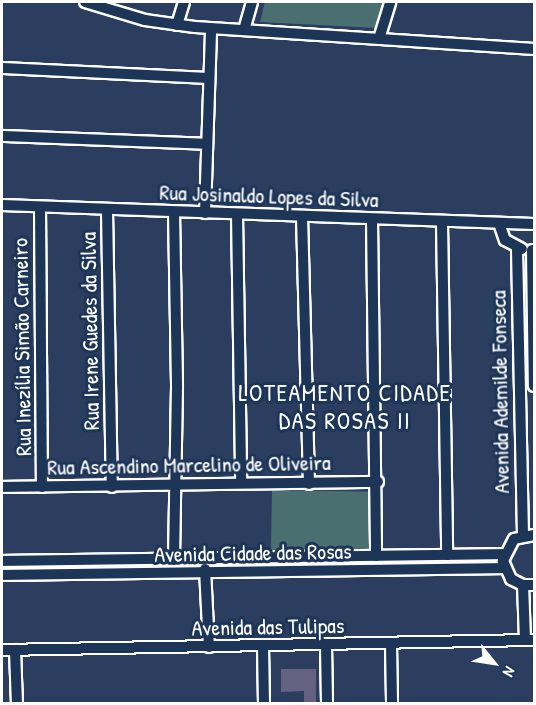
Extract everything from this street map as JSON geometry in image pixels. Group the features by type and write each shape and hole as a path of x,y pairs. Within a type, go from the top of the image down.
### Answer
{"street":[{"path":"85,2 104,4 177,26 534,49"},
{"path":"177,26 184,2"},
{"path":"244,30 252,2"},
{"path":"379,39 390,2"},
{"path":"205,213 211,29"},
{"path":"2,68 210,78"},
{"path":"2,136 207,144"},
{"name":"Rua Josinaldo Lopes da Silva","path":"2,204 108,210 534,224"},
{"name":"Rua Inezília Simão Carneiro","path":"40,207 42,487"},
{"name":"Rua Irene Guedes da Silva","path":"108,210 112,487"},
{"path":"174,212 177,485 174,560"},
{"path":"237,214 241,483"},
{"path":"302,216 309,484"},
{"path":"372,219 378,482 376,556"},
{"path":"442,222 447,555"},
{"path":"499,223 505,240 517,249"},
{"name":"Avenida Ademilde Fonseca","path":"523,535 517,249 533,248 534,386"},
{"name":"Rua Ascendino Marcelino de Oliveira","path":"2,487 378,482"},
{"path":"534,535 523,535 507,546 504,554 504,568 511,579 523,585 534,585"},
{"name":"Avenida Cidade das Rosas","path":"2,561 504,554"},
{"path":"206,559 209,647"},
{"name":"Avenida Cidade das Rosas","path":"2,575 205,574 504,568"},
{"path":"523,585 530,640"},
{"name":"Avenida das Tulipas","path":"2,650 530,640"},
{"path":"391,644 392,704"},
{"path":"326,645 327,704"},
{"path":"263,646 264,704"},
{"path":"15,650 17,704"}],"green space":[{"path":"265,2 386,2 378,28 260,22"},
{"path":"272,490 374,492 373,556 271,554"}],"building":[{"path":"281,669 316,669 316,704 304,704 304,691 281,692"}],"district":[{"name":"LOTEAMENTO CIDADE DAS ROSAS II","path":"345,407"}]}
